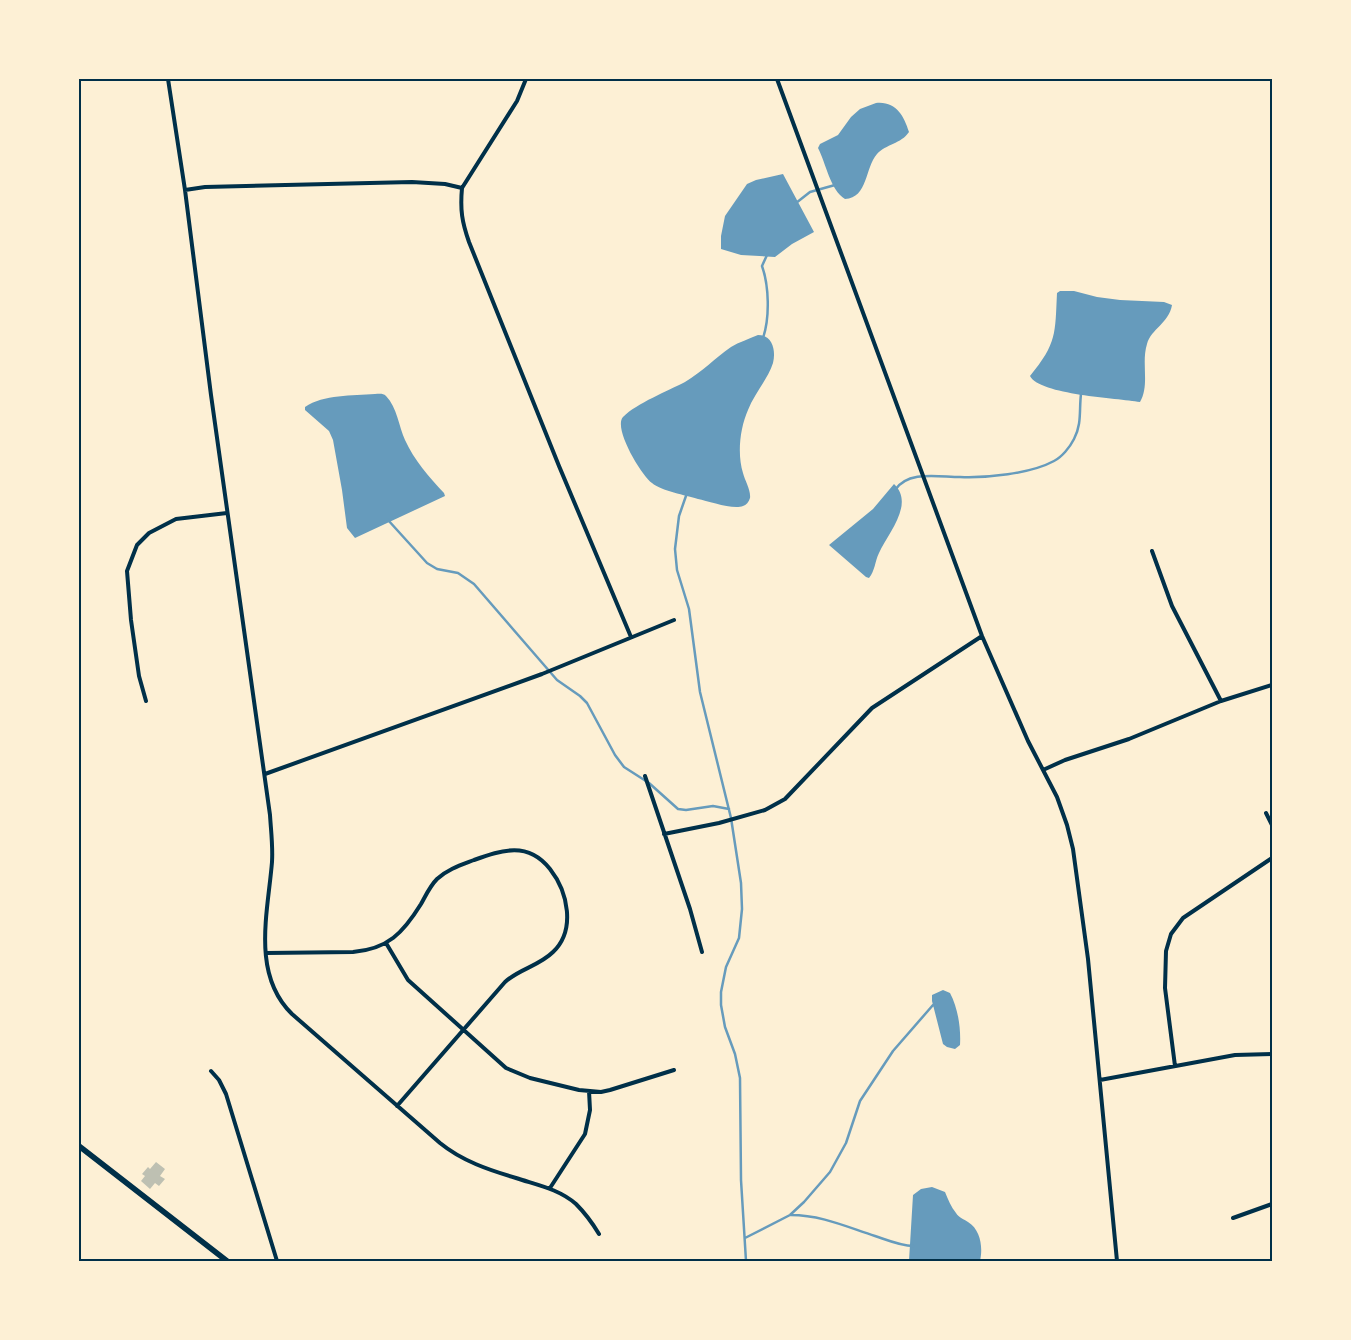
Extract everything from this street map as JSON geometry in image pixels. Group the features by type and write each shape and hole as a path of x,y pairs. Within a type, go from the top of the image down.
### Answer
{"main road":[{"path":"79,1146 227,1261"}],"street":[{"path":"168,79 185,190 227,513 270,815 272,860 268,894 266,953 272,986 284,1006 440,1144 459,1156 494,1171 550,1188 575,1203 588,1217 599,1234"},
{"path":"526,79 517,101 462,188 462,220 469,242 559,466 632,637"},
{"path":"777,79 982,636 1057,797 1067,825 1073,849 1088,959 1117,1261"},
{"path":"185,190 205,187 412,182 445,184 462,188"},
{"path":"146,701 137,666 127,571 137,545 149,533 176,519 227,513"},
{"path":"1152,551 1172,606 1222,701"},
{"path":"265,774 542,674 674,620"},
{"path":"664,834 719,823 764,810 785,799 872,708 982,636"},
{"path":"1043,770 1065,760 1129,739 1222,701 1272,685"},
{"path":"645,776 690,909 702,952"},
{"path":"1266,813 1272,825"},
{"path":"266,953 353,952 363,951 386,943 406,927 438,878 458,866 499,851 518,850 529,853 540,859 549,868 555,876 566,907 567,924 560,943 553,953 512,975 397,1106"},
{"path":"1175,1066 1165,988 1166,951 1171,934 1183,918 1272,858"},
{"path":"386,943 408,980 496,1061 517,1074 589,1091 610,1090 674,1070"},
{"path":"1100,1080 1235,1055 1272,1054"},
{"path":"211,1071 219,1080 226,1094 277,1261"},
{"path":"550,1188 584,1134 590,1110 589,1091"},
{"path":"1233,1218 1272,1204"}],"water":[{"path":"876,103 889,104 894,107 905,120 909,132 902,139 877,154 870,166 862,188 852,197 845,199 832,183 818,148 820,144 838,135 851,117 860,109"},
{"path":"783,174 814,232 792,244 775,257 741,255 721,249 721,236 725,216 747,184"},
{"path":"1060,291 1074,291 1120,300 1164,302 1172,305 1167,317 1152,334 1147,344 1145,351 1145,381 1140,402 1063,392 1048,388 1030,376 1039,365 1053,338 1057,293"},
{"path":"758,335 770,341 774,349 774,358 768,375 745,417 741,433 740,458 750,492 748,502 744,506 739,507 727,506 667,491 656,486 647,478 635,462 622,431 621,423 623,417 644,402 685,382 731,347"},
{"path":"384,394 390,401 403,435 413,454 445,496 355,538 347,528 333,440 329,431 305,410 305,407 329,398"},
{"path":"894,484 900,492 902,500 901,509 869,578 829,545 873,509"},
{"path":"943,990 950,993 958,1018 960,1045 955,1049 943,1044 932,1001 932,995"},
{"path":"932,1187 945,1192 957,1215 976,1230 981,1245 980,1261 909,1261 913,1195 921,1189"}],"building":[{"path":"156,1162 165,1169 160,1176 165,1179 159,1186 155,1183 150,1189 141,1181 145,1176 142,1174"}],"waterway":[{"path":"796,203 810,192 835,185"},
{"path":"763,338 767,321 768,302 762,266 767,255"},
{"path":"895,490 901,484 916,477 995,476 1033,469 1054,461 1068,448 1077,433 1081,394"},
{"path":"687,493 679,516 675,549 677,570 689,609 700,692 731,818 741,883 742,909 739,938 726,967 721,992 721,1005 725,1027 735,1054 740,1078 741,1180 746,1261"},
{"path":"388,520 427,563 437,569 458,573 474,584 557,680 587,703 615,755 624,767 649,783 678,809 686,810 713,806 729,809"},
{"path":"745,1238 790,1215 830,1172 846,1143 860,1101 893,1051 933,1005 936,1006"},
{"path":"791,1215 823,1219 894,1242 913,1246"}]}
